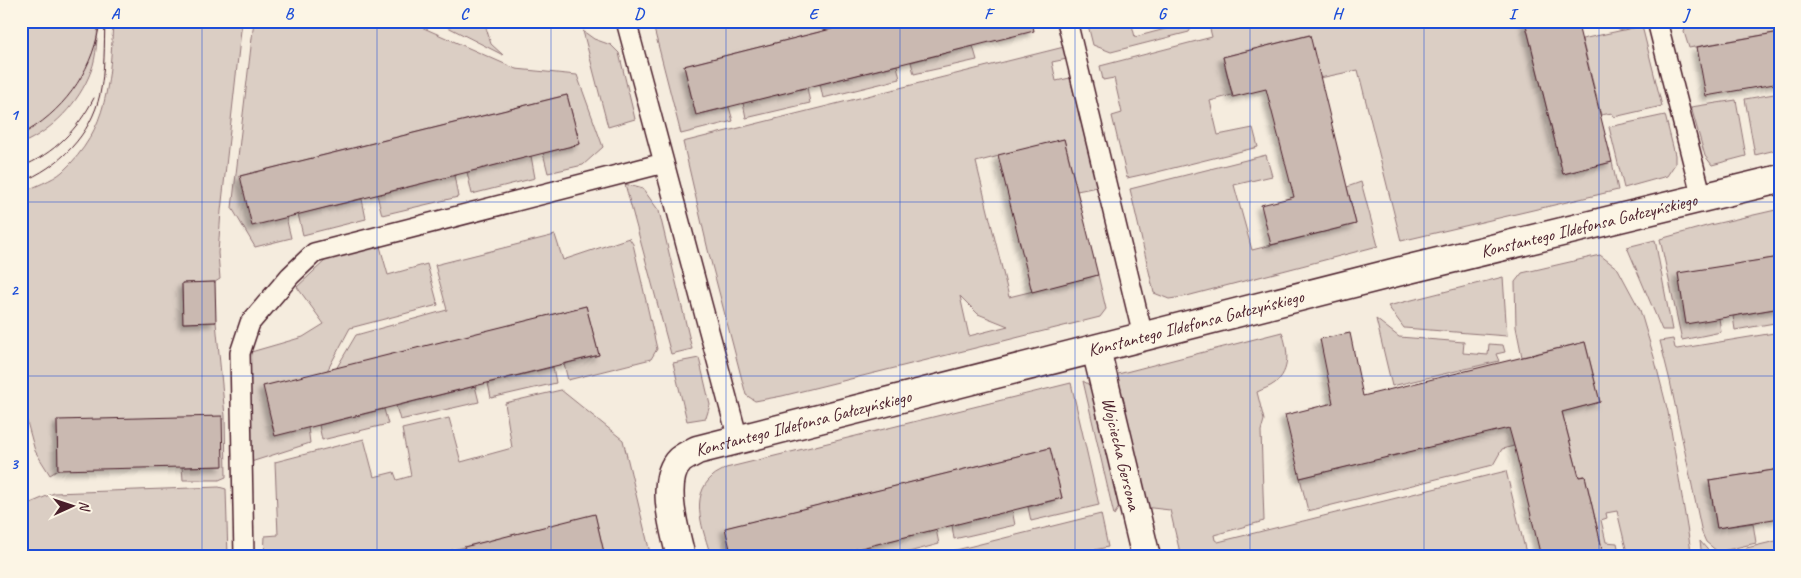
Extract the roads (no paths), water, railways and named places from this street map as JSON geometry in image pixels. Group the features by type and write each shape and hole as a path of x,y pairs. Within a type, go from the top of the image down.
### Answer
{"street":[{"name":"Konstantego Ildefonsa Gałczyńskiego","path":"681,557 673,525 669,495 670,483 673,470 680,460 697,450 1143,336 1780,179"},
{"name":"Wojciecha Gersona","path":"1096,349 1146,557"}],"lane":[{"path":"626,21 738,439"},
{"path":"1067,21 1143,336"},
{"path":"1657,21 1702,198"},
{"path":"244,557 240,353 250,324 290,276 314,253 664,163"}],"tram line":[{"path":"21,182 35,176 60,158 81,136 89,123 96,109 102,85 105,21"},
{"path":"21,135 36,126 62,104 82,76 95,45 99,28"},
{"path":"21,167 44,155 64,139 73,130 94,98"}]}
